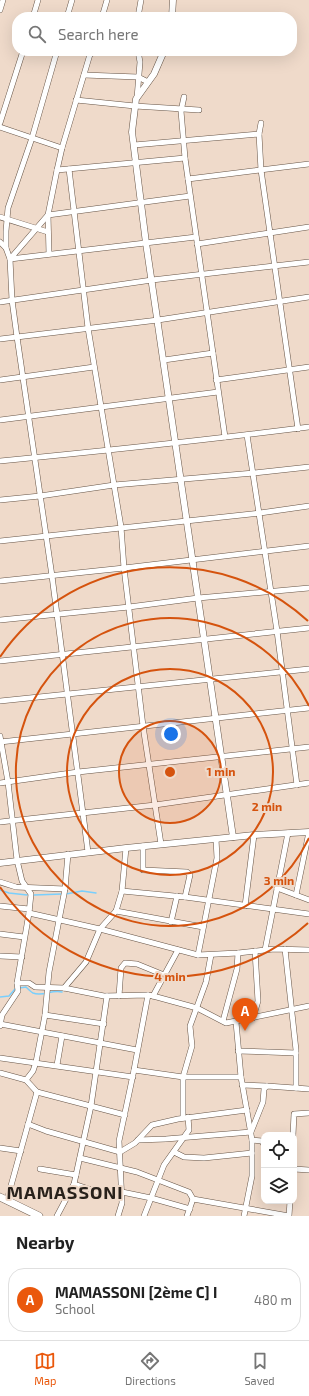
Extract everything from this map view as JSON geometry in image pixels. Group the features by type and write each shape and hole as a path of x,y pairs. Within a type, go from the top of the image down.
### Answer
{"main road":[{"path":"3,1198 39,1216"}],"street":[{"path":"0,10 3,0"},
{"path":"34,12 38,0"},
{"path":"68,12 72,0"},
{"path":"103,12 107,0"},
{"path":"139,12 141,0"},
{"path":"172,12 173,0"},
{"path":"0,123 20,56"},
{"path":"56,56 32,138 8,208 6,218 6,248 10,259 12,300 52,576 84,812 88,852"},
{"path":"49,254 48,215 57,170 62,148 90,56"},
{"path":"139,56 140,62 132,125 136,163 146,243 233,837"},
{"path":"136,99 158,66 162,56"},
{"path":"84,75 138,77 148,82"},
{"path":"184,97 181,108 185,158 224,437"},
{"path":"76,100 199,110"},
{"path":"261,123 259,134 261,170 298,429"},
{"path":"0,128 62,148"},
{"path":"134,145 259,134"},
{"path":"57,170 185,158"},
{"path":"188,179 309,164"},
{"path":"69,169 88,328 121,527 124,568 143,726 161,844"},
{"path":"10,259 48,215 190,196"},
{"path":"0,216 48,232"},
{"path":"197,244 309,227"},
{"path":"10,259 196,237"},
{"path":"0,242 6,248"},
{"path":"0,302 152,280 309,262"},
{"path":"0,339 158,320 309,297"},
{"path":"164,360 213,353"},
{"path":"0,380 94,367"},
{"path":"216,380 309,367"},
{"path":"0,420 218,392"},
{"path":"0,461 176,443 309,427"},
{"path":"247,435 266,552 296,785"},
{"path":"0,500 40,496 114,485 309,467"},
{"path":"0,541 260,513 309,506"},
{"path":"0,580 52,576 309,546"},
{"path":"0,620 129,607 198,598 309,588"},
{"path":"0,661 204,638 309,628"},
{"path":"0,701 309,669"},
{"path":"0,742 309,708"},
{"path":"0,736 8,782 17,860 22,881 31,894 17,986 18,991 2,1014 0,1025 41,1031 137,1050"},
{"path":"0,783 78,772 309,748"},
{"path":"0,822 155,805 309,783"},
{"path":"0,863 161,844 254,835 309,832 296,895"},
{"path":"265,950 288,833"},
{"path":"245,906 254,835"},
{"path":"198,955 217,858 216,839"},
{"path":"143,846 143,870 189,873 190,876 185,897"},
{"path":"64,988 86,962 100,929 116,911 122,891 126,848"},
{"path":"26,1080 36,1062 45,1015 49,972 65,892 68,854"},
{"path":"0,882 16,887 65,892"},
{"path":"277,888 309,900"},
{"path":"122,891 177,896 309,914"},
{"path":"171,922 177,896"},
{"path":"0,906 29,911 60,920 150,941 198,955 238,954 285,949 309,950"},
{"path":"116,911 203,928"},
{"path":"0,934 24,937"},
{"path":"285,949 296,1053 296,1088"},
{"path":"118,1216 122,1203 119,1141 133,1077 137,1050 151,996 178,950"},
{"path":"253,1018 258,1001 255,951"},
{"path":"223,1022 237,970 238,954"},
{"path":"144,1216 164,1165 189,1130 186,1118 183,1077 192,1046 190,1026 206,982 211,955"},
{"path":"0,956 22,957"},
{"path":"119,996 121,968 125,963 137,964 164,975"},
{"path":"17,986 29,983 35,988 47,991 64,988 107,996 151,996 197,1008 226,1023 309,1006"},
{"path":"57,1216 74,1184 80,1158 91,1106 107,996"},
{"path":"45,1015 104,1024"},
{"path":"236,1022 241,1078 252,1140 252,1176 244,1216"},
{"path":"57,1065 62,1036"},
{"path":"238,1051 296,1053"},
{"path":"0,1058 133,1077"},
{"path":"134,1070 183,1077 241,1078"},
{"path":"0,1072 26,1080 37,1092 125,1115"},
{"path":"242,1085 309,1089"},
{"path":"251,1132 263,1102 264,1089 267,1086"},
{"path":"3,1198 21,1151 37,1092"},
{"path":"28,1124 46,1131 120,1152 138,1140 152,1125 186,1118 247,1110"},
{"path":"293,1132 294,1114 309,1113"},
{"path":"138,1140 184,1138 251,1132"},
{"path":"252,1140 261,1141"},
{"path":"0,1148 21,1151"},
{"path":"174,1152 184,1157 204,1158 252,1153"},
{"path":"80,1158 120,1167 189,1192 193,1199 187,1216"},
{"path":"40,1169 76,1175"},
{"path":"297,1169 309,1170"},
{"path":"74,1184 107,1195"},
{"path":"122,1192 151,1198 190,1209"},
{"path":"193,1199 289,1216 290,1204"}],"waterway":[{"path":"0,890 9,893 27,895"},
{"path":"66,894 82,891 96,893"},
{"path":"34,895 62,894"},
{"path":"19,988 26,987 32,993 37,994 55,991 62,992"},
{"path":"0,997 9,996 15,989"}],"place":[{"name":"MAMASSONI [2ème C] I","path":"245,1031"}],"district":[{"name":"MAMASSONI","path":"65,1193"}]}
